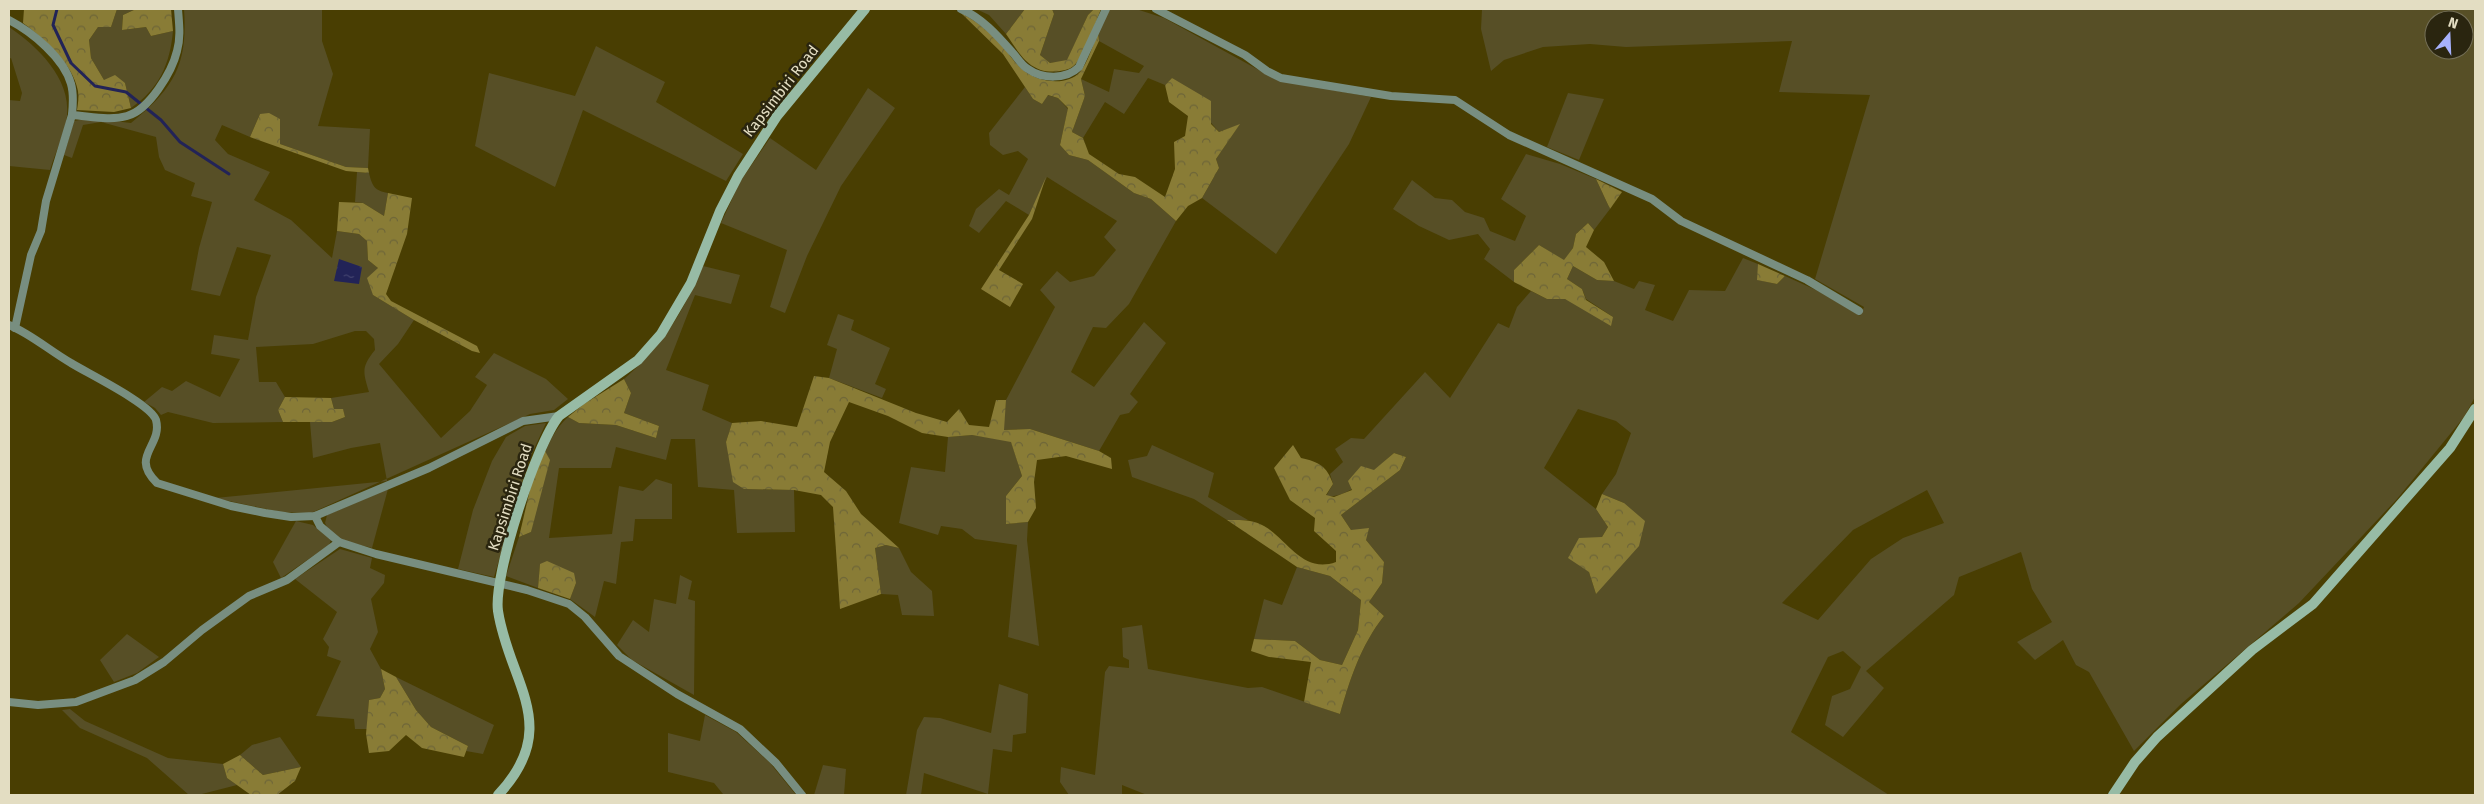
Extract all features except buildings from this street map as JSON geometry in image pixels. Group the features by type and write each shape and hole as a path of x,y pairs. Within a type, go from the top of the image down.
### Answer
{"street":[{"path":"72,115 127,116 142,108 156,93 177,53 180,39 178,9"},
{"name":"Kapsimbiri Road","path":"498,795 508,784 523,757 529,741 531,719 527,699 498,609 500,583 536,456 552,424 559,416 638,360 661,334 692,283 720,211 753,153 777,116 865,9"},
{"path":"961,9 982,22 1028,69 1039,75 1051,77 1072,73 1078,67 1106,9"},
{"path":"1156,9 1245,55 1266,71 1281,78 1391,96 1455,100 1509,135 1652,199 1681,221 1806,280 1859,311"},
{"path":"9,20 36,40 66,71 72,85 74,101 72,115 46,201 41,231 31,255 12,326 122,392 151,412 156,420 156,428 145,464 147,474 157,483 232,506 265,513 291,517 314,516 429,468 523,421 559,416"},
{"path":"2114,795 2135,762 2158,737 2252,650 2313,604 2450,448 2475,409"},
{"path":"314,516 320,526 339,542 385,556 500,583 569,604 585,617 619,656 677,694 740,729 776,763 802,795"},
{"path":"9,702 38,705 76,702 135,680 164,662 202,630 249,596 287,580 339,542"}],"shaded area":[{"path":"117,9 136,9 123,15 122,30 146,27 151,36 173,31 166,65 161,75 149,93 131,108 125,83 104,80 91,58 89,40 98,27 111,27"},
{"path":"184,9 322,9 322,41 333,74 318,126 370,129 368,168 346,167 280,144 280,119 260,114 250,137 222,125 215,140 228,154 270,172 254,200 291,220 332,258 337,231 359,234 367,241 368,260 378,268 373,295 414,320 398,344 379,364 441,438 470,411 487,385 475,377 494,353 546,379 568,399 554,410 530,414 387,479 380,443 313,458 310,422 332,422 345,417 343,410 334,409 331,398 369,392 364,370 367,361 375,350 374,339 366,331 355,331 313,344 256,347 259,382 276,382 285,397 278,410 283,422 213,423 168,412 161,415 155,408 144,402 162,387 172,391 186,381 220,397 240,359 211,354 214,335 248,340 256,297 271,255 237,247 220,296 191,290 199,248 212,202 191,196 195,183 165,170 159,157 156,137 101,122 83,125 72,158 64,155 74,121 90,118 131,123 168,86 175,74 183,46 185,29"},
{"path":"976,9 1025,9 1006,34 989,15"},
{"path":"1052,9 1094,9 1088,15 1067,61 1050,63 1040,55 1054,14"},
{"path":"1110,9 1136,9 1164,18 1277,80 1371,97 1349,144 1276,254 1202,198 1219,168 1216,159 1239,125 1219,132 1172,78 1165,85 1148,78 1124,114 1105,102 1083,138 1072,132 1085,96 1081,79 1109,92 1114,69 1139,73 1144,66 1099,41 1098,33"},
{"path":"1482,9 2475,9 2475,397 2464,417 2397,499 2299,603 2181,704 2134,751 2089,672 2076,665 2063,640 2035,660 2017,642 2052,622 2032,589 2021,552 1959,577 1954,595 1866,671 1884,688 1843,737 1825,725 1832,696 1850,689 1861,667 1843,651 1828,657 1791,732 1889,795 1147,795 1122,785 1122,795 1069,795 1060,782 1061,767 1095,775 1105,672 1109,666 1129,668 1129,660 1123,657 1122,628 1142,625 1148,669 1248,688 1262,687 1340,714 1352,675 1369,639 1384,616 1369,602 1382,583 1384,562 1366,540 1351,530 1341,515 1400,470 1406,457 1394,453 1354,488 1336,496 1326,496 1333,484 1330,474 1343,462 1335,449 1351,438 1364,439 1425,372 1450,398 1498,323 1509,328 1517,307 1531,291 1547,299 1565,299 1613,317 1586,299 1582,289 1567,279 1573,266 1597,280 1614,281 1634,289 1639,281 1655,285 1645,310 1673,321 1689,290 1725,291 1743,258 1758,264 1758,280 1777,284 1785,276 1816,290 1860,316 1864,307 1815,279 1870,95 1779,92 1792,41 1626,47 1590,44 1543,47 1504,60 1491,71 1481,29","holes":["1578,409 1616,421 1631,433 1616,474 1602,494 1624,503 1596,594 1589,572 1602,537 1608,527 1596,509 1544,468","1927,490 1944,523 1903,538 1871,559 1818,620 1782,603 1853,530"]},
{"path":"9,27 41,53 58,76 64,89 67,102 66,123 50,170 9,166 9,100 20,101 22,93 11,58 9,59"},
{"path":"596,46 665,82 656,102 743,154 726,181 583,110 555,187 475,146 489,73 575,96"},
{"path":"1025,87 1033,99 1042,104 1047,95 1058,98 1068,109 1060,145 1069,155 1088,160 1134,193 1151,199 1176,221 1129,304 1106,328 1093,327 1071,372 1094,387 1144,322 1166,343 1130,394 1138,402 1129,413 1120,415 1099,451 1030,429 1003,430 1006,400 1055,307 1040,290 1057,271 1070,282 1094,276 1116,250 1104,237 1117,221 1047,177 1029,215 1006,201 979,233 969,226 976,209 999,189 1009,195 1028,159 1018,151 1003,155 990,145 989,133"},
{"path":"868,88 895,108 841,186 807,256 785,313 770,307 787,250 721,223 740,182 770,138 816,170"},
{"path":"1568,93 1604,99 1579,160 1547,147"},
{"path":"1526,154 1560,164 1596,179 1610,209 1594,230 1588,223 1576,234 1573,248 1564,261 1539,245 1514,270 1514,282 1484,259 1490,249 1478,234 1449,240 1419,226 1393,209 1412,180 1435,198 1452,200 1465,212 1484,218 1490,231 1515,241 1526,216 1501,199"},
{"path":"357,172 369,173 375,187 380,191 388,193 384,216 363,203 355,202"},
{"path":"703,266 740,275 731,304 695,295 666,370 709,385 702,410 732,423 726,442 744,489 794,490 795,532 737,533 734,490 698,487 695,439 671,439 666,460 616,447 611,468 559,468 549,538 612,534 619,486 643,491 656,479 672,484 672,519 635,519 633,541 621,542 616,584 604,581 595,617 570,599 576,583 540,564 538,588 506,576 519,537 531,532 537,486 544,455 558,428 568,417 579,423 616,425 656,438 659,426 624,413 631,393 624,379 650,354 671,327 688,298"},
{"path":"838,314 854,320 851,330 890,348 875,384 886,389 882,398 829,378 837,349 827,345"},
{"path":"546,423 528,462 494,577 458,569 473,510 492,461 506,437 525,426"},
{"path":"972,435 1011,441 1022,476 1006,496 1006,524 1028,522 1027,540 1039,646 1008,637 1017,545 975,539 962,529 941,526 938,535 899,523 911,467 945,472 948,437"},
{"path":"1152,445 1214,473 1208,497 1248,520 1227,520 1194,499 1132,477 1128,460 1147,456"},
{"path":"380,482 311,513 281,512 215,498"},
{"path":"388,489 372,548 339,538 333,534 325,523 327,515"},
{"path":"296,521 313,525 331,540 329,545 281,578 273,562"},
{"path":"886,545 899,548 911,572 932,591 934,616 902,615 898,595 881,594 875,548"},
{"path":"340,549 372,558 370,568 385,575 384,583 371,599 378,632 370,649 381,669 385,689 380,698 369,700 367,729 355,729 354,719 316,716 341,661 327,656 329,647 323,639 337,612 295,579"},
{"path":"1297,567 1330,576 1361,600 1358,630 1342,665 1320,660 1295,641 1254,639 1264,599 1282,605"},
{"path":"680,575 692,581 688,599 695,601 694,695 632,660 617,645 633,620 649,632 654,599 676,604"},
{"path":"127,634 159,657 137,673 114,682 100,660"},
{"path":"396,677 494,725 483,754 466,751 468,746 431,727 416,710"},
{"path":"999,684 1028,694 1026,733 1013,735 1012,752 993,749 988,794 924,773 921,795 906,795 917,730 924,717 940,718 991,733"},
{"path":"70,709 85,721 168,758 223,764 227,778 237,785 198,795 189,795 147,758 80,728 62,710"},
{"path":"705,715 736,732 770,763 796,795 723,794 714,783 668,772 668,733 700,741"},
{"path":"280,737 301,767 263,775 240,755 252,745"},
{"path":"823,765 846,769 844,795 814,795"}],"green space":[{"path":"24,9 117,9 111,27 98,27 89,40 91,58 104,80 115,75 125,83 131,108 114,112 77,110 78,91 70,71 56,52 23,23"},
{"path":"136,9 171,9 173,31 151,36 146,27 122,30 123,15"},
{"path":"1025,9 1052,9 1054,14 1040,55 1050,63 1067,60 1088,15 1094,9 1101,9 1088,43 1075,64 1065,70 1050,71 1041,70 1028,62 1006,34"},
{"path":"961,13 992,35 1023,70 1044,80 1068,80 1080,72 1098,33 1099,41 1081,79 1085,96 1072,132 1083,138 1089,154 1119,174 1135,177 1165,197 1175,169 1174,142 1185,136 1188,116 1169,102 1165,85 1172,78 1211,101 1211,124 1219,132 1240,124 1216,159 1219,168 1202,198 1188,206 1176,221 1151,199 1134,193 1088,160 1069,155 1060,145 1068,108 1058,98 1048,95 1042,104 1033,99 1003,54"},
{"path":"269,113 280,119 280,144 346,167 368,168 369,173 346,171 250,137 260,114"},
{"path":"1046,177 1032,219 999,270 1023,284 1010,307 981,289 1029,215"},
{"path":"1596,179 1622,192 1610,209"},
{"path":"388,193 412,198 407,234 386,294 391,301 477,346 480,353 472,351 414,320 373,295 367,278 378,268 368,260 367,241 359,234 337,231 339,202 363,203 384,216"},
{"path":"1588,223 1594,230 1586,247 1604,262 1614,281 1597,280 1573,266 1567,279 1582,289 1586,300 1613,317 1611,326 1565,299 1547,299 1514,282 1514,270 1539,245 1564,260 1573,248 1576,234"},
{"path":"1758,264 1785,276 1777,284 1757,280"},
{"path":"814,376 829,378 916,413 947,422 959,409 969,425 989,427 996,400 1006,400 1004,430 1030,429 1099,451 1111,458 1112,469 1066,456 1037,460 1034,482 1036,508 1028,522 1006,524 1006,496 1022,476 1011,442 972,435 948,437 922,433 888,416 849,402 830,442 824,472 846,491 861,514 899,548 886,545 875,548 881,594 840,609 833,507 821,495 794,490 744,489 733,482 726,442 732,423 761,421 797,427"},
{"path":"624,379 631,393 624,413 659,426 656,438 616,425 579,423 568,417 584,404"},
{"path":"285,397 331,398 334,409 343,409 345,417 332,422 283,422 278,410"},
{"path":"1293,445 1301,458 1313,461 1325,469 1333,484 1326,495 1334,497 1352,490 1348,481 1361,466 1374,470 1394,453 1406,457 1400,470 1341,515 1351,530 1369,528 1366,540 1384,562 1382,583 1369,602 1384,616 1369,639 1352,675 1340,714 1304,702 1311,662 1269,657 1251,651 1254,639 1295,641 1320,660 1342,665 1358,630 1361,600 1330,576 1297,567 1227,520 1246,520 1264,526 1305,560 1324,564 1336,562 1336,551 1314,531 1315,518 1290,500 1274,468"},
{"path":"545,451 550,460 531,532 519,537 532,481"},
{"path":"1602,494 1624,503 1645,521 1639,546 1596,594 1589,572 1568,558 1579,538 1602,537 1608,527 1596,509"},
{"path":"547,561 574,573 576,583 570,599 538,588 540,564"},
{"path":"381,669 396,677 416,710 431,727 468,746 464,757 422,748 406,735 389,751 369,753 366,734 369,700 380,698 385,689"},
{"path":"240,755 263,775 301,767 295,781 277,795 251,795 227,778 223,764"}],"water":[{"path":"339,259 362,267 359,284 334,281"}],"waterway":[{"path":"57,9 53,25 71,63 95,86 126,92 161,120 180,142 229,174"}]}
